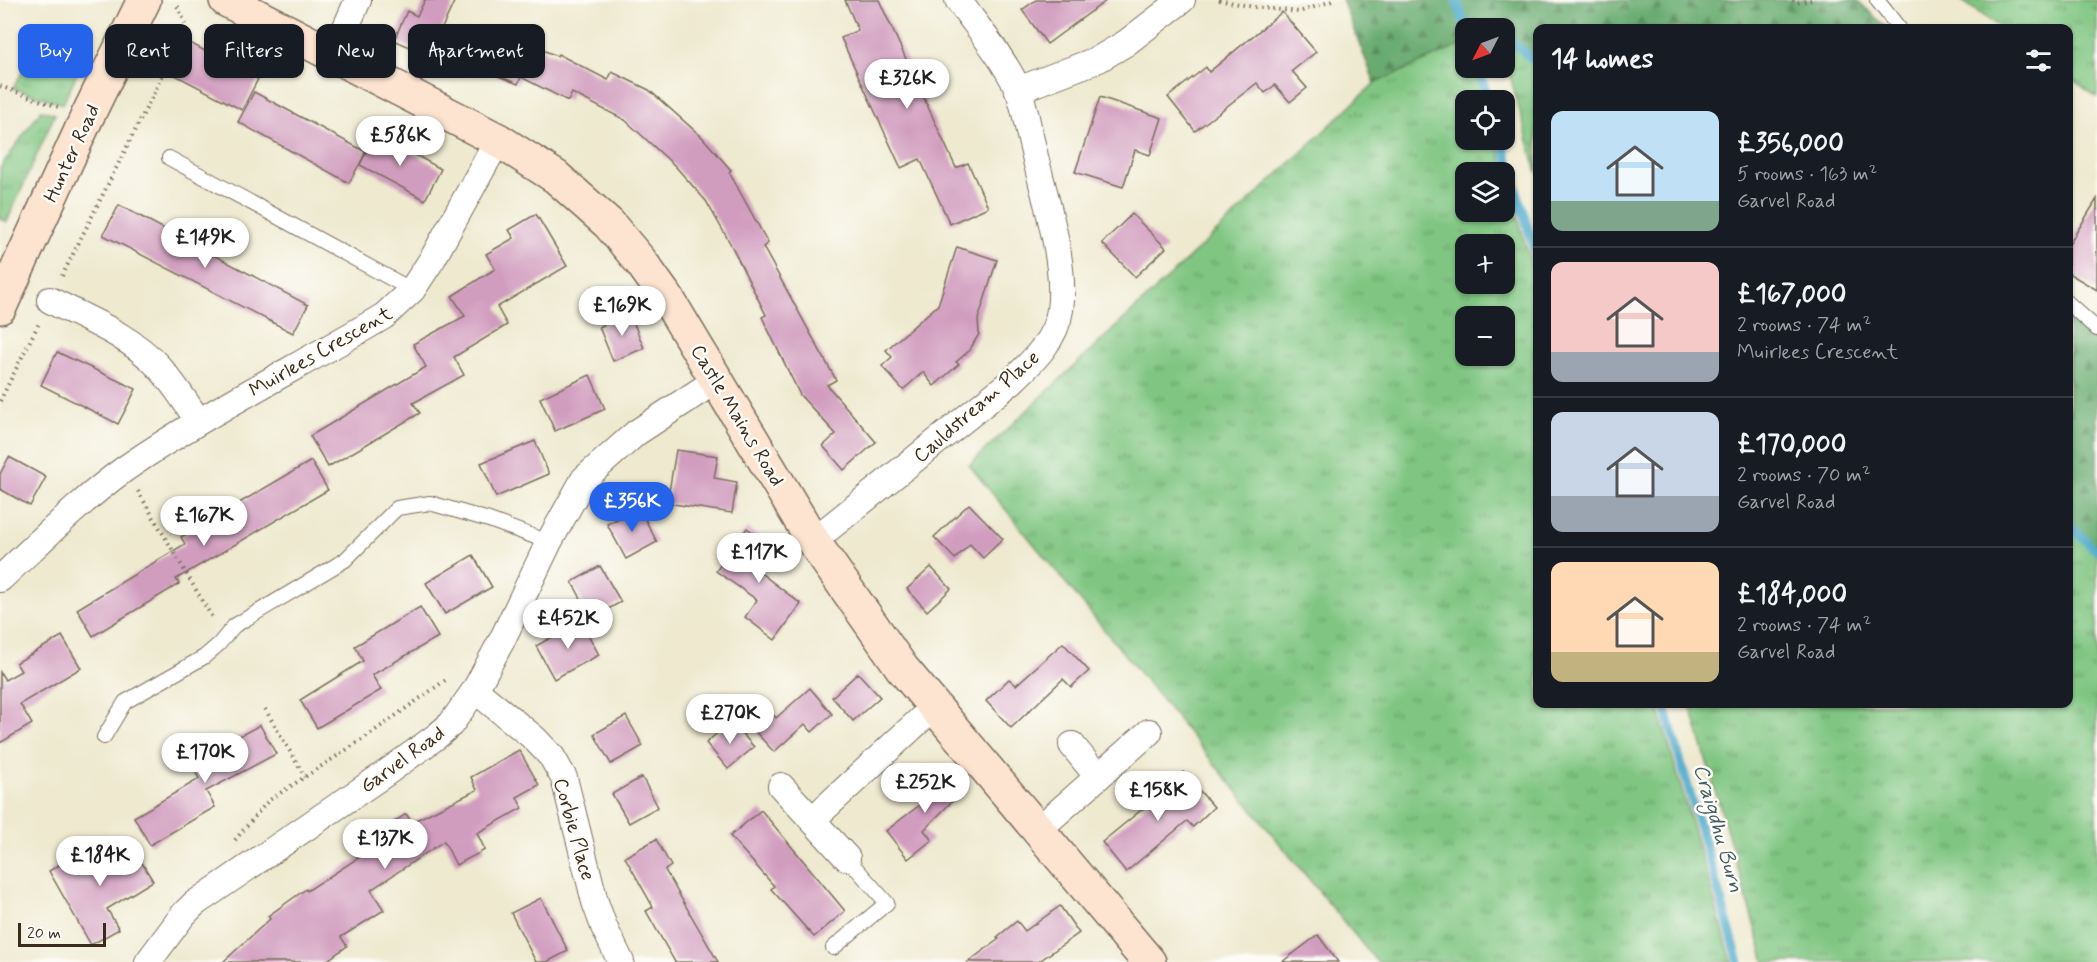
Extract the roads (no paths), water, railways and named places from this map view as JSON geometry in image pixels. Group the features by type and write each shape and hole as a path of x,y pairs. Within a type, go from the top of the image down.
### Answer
{"street":[{"name":"Hunter Road","path":"0,307 87,117 144,0"},
{"name":"Castle Mains Road","path":"226,0 316,45"},
{"path":"347,24 358,0"},
{"name":"Cauldstream Place","path":"813,541 1012,381 1037,357 1052,334 1060,312 1061,285 1057,247 1018,90 1001,56 958,0"},
{"path":"1018,90 1099,59 1126,43 1182,0"},
{"name":"Castle Mains Road","path":"380,78 498,140 556,177 609,224 641,262 669,301 718,379 813,541 902,668 1038,829 1144,960"},
{"name":"Muirlees Crescent","path":"0,579 124,470 198,421 384,316 403,301 433,258 498,140"},
{"path":"50,300 112,332 141,351 176,387 198,421"},
{"name":"Garvel Road","path":"148,962 183,915 195,904 437,736 461,712 502,640 549,542 584,479 636,433 718,379"},
{"name":"Corbie Place","path":"475,690 534,738 552,757 564,778 595,902 621,962"},
{"path":"812,820 935,706"},
{"path":"1038,829 1149,732"},
{"path":"1072,745 1098,777"},
{"path":"781,786 847,858"}],"lane":[{"path":"1877,0 1896,24"},
{"path":"169,158 412,290"},
{"path":"2073,307 2097,329"},
{"path":"104,737 125,702 204,657 225,638 234,626 345,560 397,508 430,503 489,520 549,542"},
{"path":"833,948 887,903 847,858"}],"waterway":[{"name":"Craigdhu Burn","path":"1456,0 1462,18"},
{"path":"1515,45 1533,59"},
{"name":"Craigdhu Burn","path":"1481,78 1486,90"},
{"name":"Craigdhu Burn","path":"1505,150 1533,246"},
{"path":"2073,529 2097,551"},
{"name":"Craigdhu Burn","path":"1665,708 1739,962"}]}
